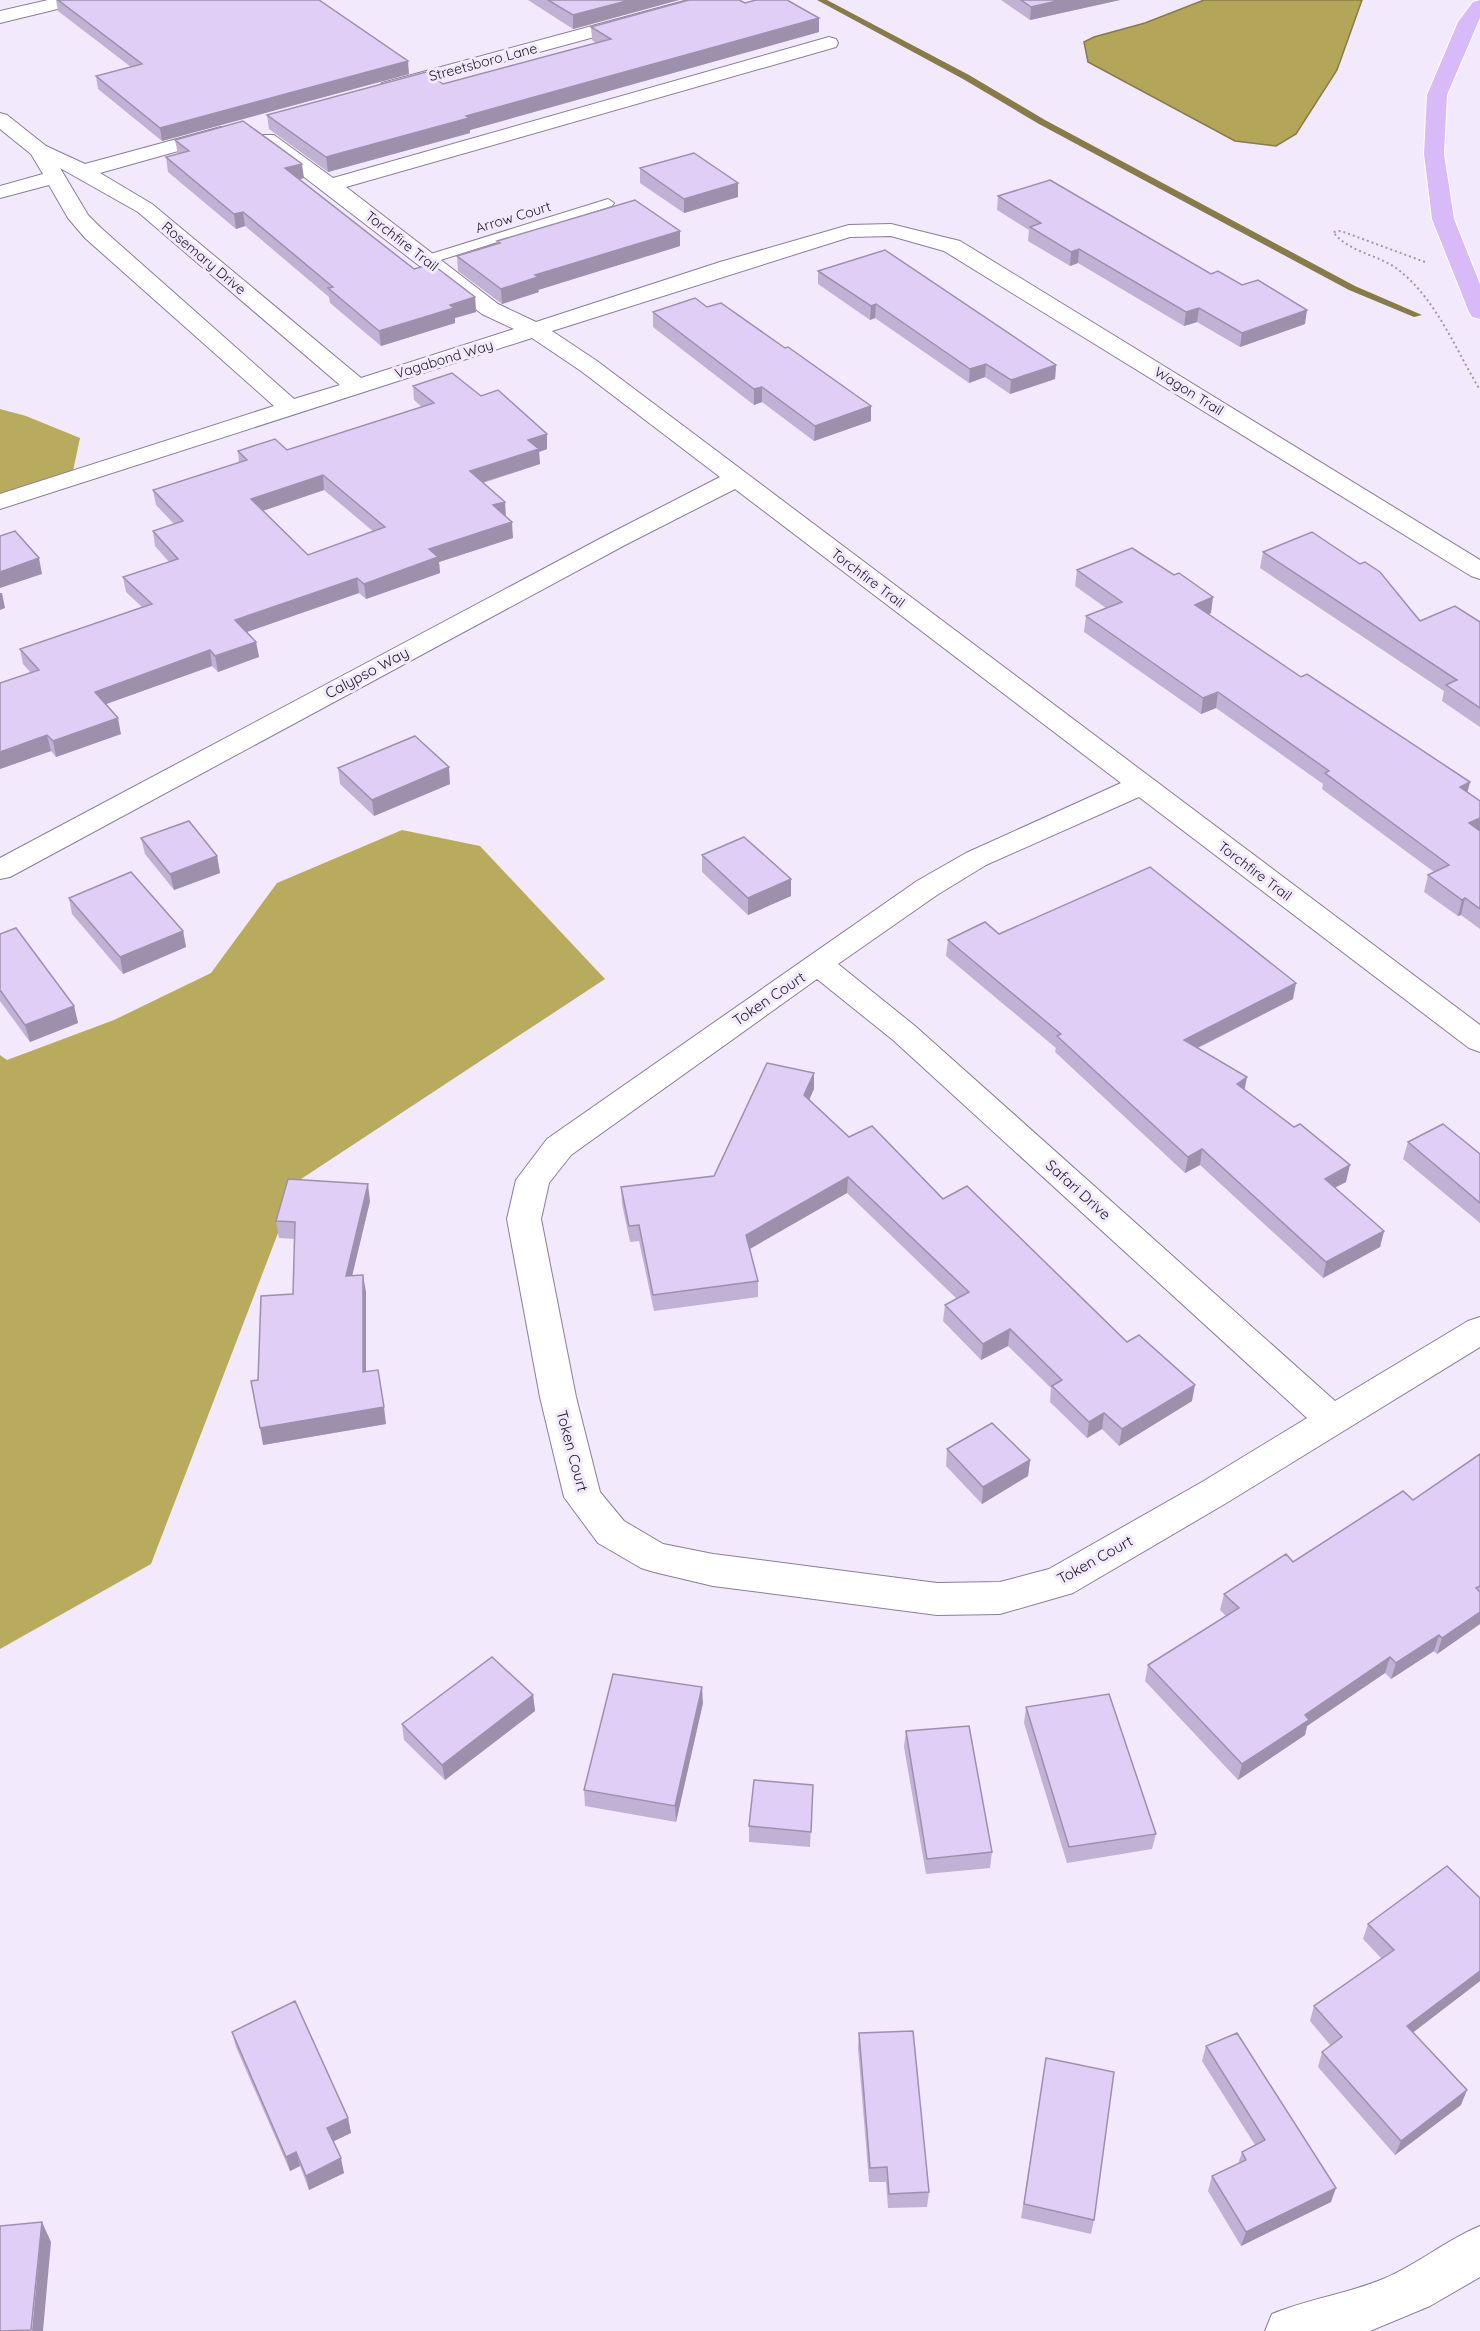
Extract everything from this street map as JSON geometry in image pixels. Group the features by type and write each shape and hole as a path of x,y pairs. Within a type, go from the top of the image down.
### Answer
{"main road":[{"path":"1480,6 1467,22 1437,95 1434,154 1443,219 1480,312"}],"street":[{"path":"0,17 70,0"},
{"name":"Streetsboro Lane","path":"375,91 710,0"},
{"path":"330,185 829,43"},
{"name":"Rosemary Drive","path":"0,119 39,150 83,171 145,208 356,386"},
{"name":"Torchfire Trail","path":"83,171 255,124 490,309 535,330 589,366 735,479 1480,1041"},
{"name":"Rosemary Drive","path":"39,150 79,218 93,234 290,408"},
{"path":"0,192 53,177"},
{"name":"Vagabond Way","path":"0,502 356,386 849,231 891,230"},
{"name":"Wagon Trail","path":"891,230 960,250 1480,571"},
{"name":"Calypso Way","path":"0,870 584,556 735,479"},
{"name":"Token Court","path":"1141,785 976,859 927,888 559,1147 533,1180 524,1219 558,1397 583,1497 611,1532 654,1557 713,1570 937,1599 1000,1599 1059,1582 1215,1492 1480,1330"},
{"name":"Safari Drive","path":"819,965 904,1033 1332,1419"},
{"path":"1289,2331 1338,2320 1404,2294 1465,2261 1480,2249"}],"lane":[{"name":"Arrow Court","path":"426,260 608,203"}],"path":[{"path":"1430,263 1341,231 1333,232 1340,243 1398,269 1417,287 1433,307 1480,390"}],"shaded area":[{"path":"1204,0 1362,0 1337,70 1296,134 1276,146 1235,141 1088,62 1084,42 1145,23"},
{"path":"0,409 26,416 80,438 73,471 0,504"},
{"path":"402,830 480,846 605,979 298,1181 151,1564 0,1649 0,1055 7,1060 114,1020 211,973 277,883"}],"building":[{"path":"58,0 319,0 408,61 160,128 96,76 142,64"},
{"path":"548,0 630,0 573,15"},
{"path":"689,0 739,0 745,3 756,0 787,0 819,18 326,157 267,115 426,72 443,84 611,39 591,27"},
{"path":"1021,0 1061,0 1031,7"},
{"path":"243,121 302,164 285,168 414,269 432,264 475,297 450,305 454,308 379,331 328,288 333,287 243,212 234,214 166,157 189,151 175,140"},
{"path":"694,153 738,183 684,199 640,168"},
{"path":"1050,180 1211,274 1218,271 1242,285 1258,280 1307,310 1242,333 1199,308 1186,312 1079,249 1071,252 1030,227 1041,223 998,196"},
{"path":"635,200 680,231 535,275 538,277 501,289 457,256 500,243 497,241"},
{"path":"885,250 1056,365 1011,380 986,364 970,369 876,304 871,306 818,271"},
{"path":"695,298 707,307 721,303 871,406 815,426 762,387 754,389 653,312"},
{"path":"452,373 481,396 498,390 547,434 528,440 539,449 470,471 505,502 493,505 512,522 429,549 438,557 364,584 357,578 235,620 256,642 215,656 210,650 95,692 118,718 53,741 47,735 0,752 0,683 39,670 20,649 152,604 123,577 178,559 153,531 183,521 153,490 247,460 238,451 275,439 287,450 434,403 413,386","holes":["323,475 385,527 308,555 251,499"]},
{"path":"15,531 39,558 0,572 0,536"},
{"path":"1312,532 1360,564 1365,562 1380,572 1420,621 1455,606 1480,622 1480,708 1446,685 1457,680 1263,552"},
{"path":"1132,548 1174,575 1179,573 1213,597 1195,605 1301,677 1307,674 1470,782 1460,787 1480,801 1480,818 1469,823 1480,831 1480,909 1465,898 1462,900 1428,875 1449,865 1325,773 1329,771 1218,692 1203,698 1086,616 1122,602 1077,570"},
{"path":"415,736 449,767 372,800 338,768"},
{"path":"189,821 217,856 170,874 141,838"},
{"path":"744,837 791,879 748,898 702,855"},
{"path":"1150,867 1296,983 1184,1040 1247,1077 1237,1084 1294,1127 1300,1124 1350,1165 1325,1179 1384,1231 1326,1262 1202,1149 1188,1157 1057,1036 1061,1034 948,940 985,922 999,934"},
{"path":"131,872 183,931 120,957 69,898"},
{"path":"16,928 74,1006 25,1025 0,990 0,934"},
{"path":"767,1063 814,1073 804,1095 849,1137 872,1126 943,1199 967,1186 1127,1342 1139,1335 1195,1385 1122,1429 1104,1413 1089,1422 1052,1386 1062,1380 1010,1329 983,1344 945,1305 969,1292 848,1177 746,1235 758,1281 653,1295 639,1225 629,1226 621,1187 714,1176"},
{"path":"1443,1124 1480,1154 1480,1203 1408,1142"},
{"path":"288,1179 368,1184 346,1276 363,1275 363,1372 378,1370 384,1407 260,1428 251,1381 258,1380 261,1296 293,1294 295,1222 276,1221"},
{"path":"992,1423 1030,1460 983,1487 947,1449"},
{"path":"1480,1454 1480,1586 1476,1588 1480,1592 1480,1612 1442,1638 1439,1635 1396,1663 1390,1657 1305,1715 1309,1720 1242,1764 1148,1665 1239,1608 1224,1594 1286,1554 1293,1562 1403,1491 1413,1500"},
{"path":"492,1657 533,1695 442,1765 402,1724"},
{"path":"613,1674 702,1687 675,1806 584,1790"},
{"path":"1109,1694 1156,1834 1069,1847 1026,1707"},
{"path":"969,1726 992,1852 927,1859 906,1731"},
{"path":"754,1780 813,1785 811,1832 749,1826"},
{"path":"1447,1866 1480,1898 1480,1971 1407,2026 1467,2090 1401,2141 1322,2052 1342,2037 1314,2006 1394,1950 1368,1924"},
{"path":"295,2001 348,2118 327,2128 341,2158 306,2176 296,2152 286,2157 232,2032"},
{"path":"913,2031 929,2192 889,2194 887,2167 870,2168 859,2033"},
{"path":"1237,2033 1336,2188 1246,2232 1212,2176 1246,2160 1242,2152 1265,2140 1206,2046"},
{"path":"1046,2058 1114,2072 1094,2220 1024,2204"},
{"path":"42,2222 31,2330 0,2331 0,2226"}],"waterway":[{"path":"821,0 966,77 1042,122 1352,288 1417,315"}]}
